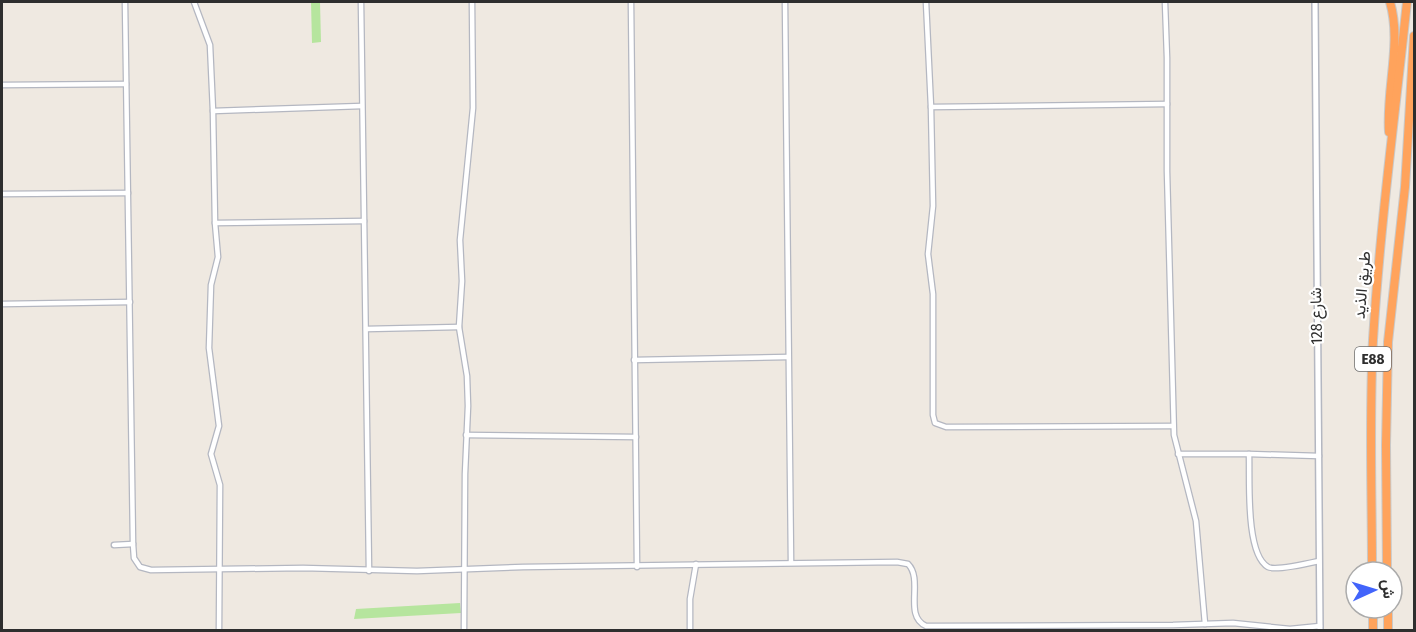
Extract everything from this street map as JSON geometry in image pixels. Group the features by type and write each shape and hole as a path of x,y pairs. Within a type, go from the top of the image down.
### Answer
{"highway":[{"path":"1390,2 1395,23 1389,121 1392,147"},
{"name":"طريق الذيد","path":"1372,560 1373,342 1381,238 1407,2"},
{"name":"طريق الذيد","path":"1388,560 1386,434 1388,342 1405,187 1414,36"},
{"path":"1405,187 1414,129"}],"street":[{"path":"125,2 133,544 136,563 145,569 309,568 369,571 791,562 897,562 908,564 914,573 915,612 918,621 926,626 946,628 1173,628 1233,623 1290,629 1320,628"},
{"path":"194,2 210,45 213,111 215,223 218,257 211,285 209,348 219,426 212,454 220,485 219,630"},
{"path":"361,2 369,571"},
{"path":"464,630 468,391 459,327 462,281 460,227 473,108 472,2"},
{"path":"631,2 637,567"},
{"path":"785,2 791,562"},
{"path":"926,2 932,107 933,213 928,254 933,294 933,415 935,423 946,427 1173,426"},
{"path":"1165,2 1173,426 1196,521 1205,624"},
{"name":"شارع 128","path":"1314,2 1320,628"},
{"path":"2,85 126,84"},
{"path":"932,107 1167,104"},
{"path":"213,111 362,106"},
{"path":"2,194 128,193"},
{"path":"215,223 364,221"},
{"path":"2,304 130,302"},
{"path":"366,329 459,327"},
{"path":"634,360 788,357"},
{"path":"466,435 636,437"},
{"path":"1178,454 1318,456"},
{"path":"1249,454 1251,529 1256,548 1265,565 1273,569 1319,561"},
{"path":"114,545 133,544"},
{"path":"690,630 690,598 696,564"}],"green space":[{"path":"311,2 320,2 321,42 312,43"},
{"path":"460,603 461,613 354,619 356,609"}]}
